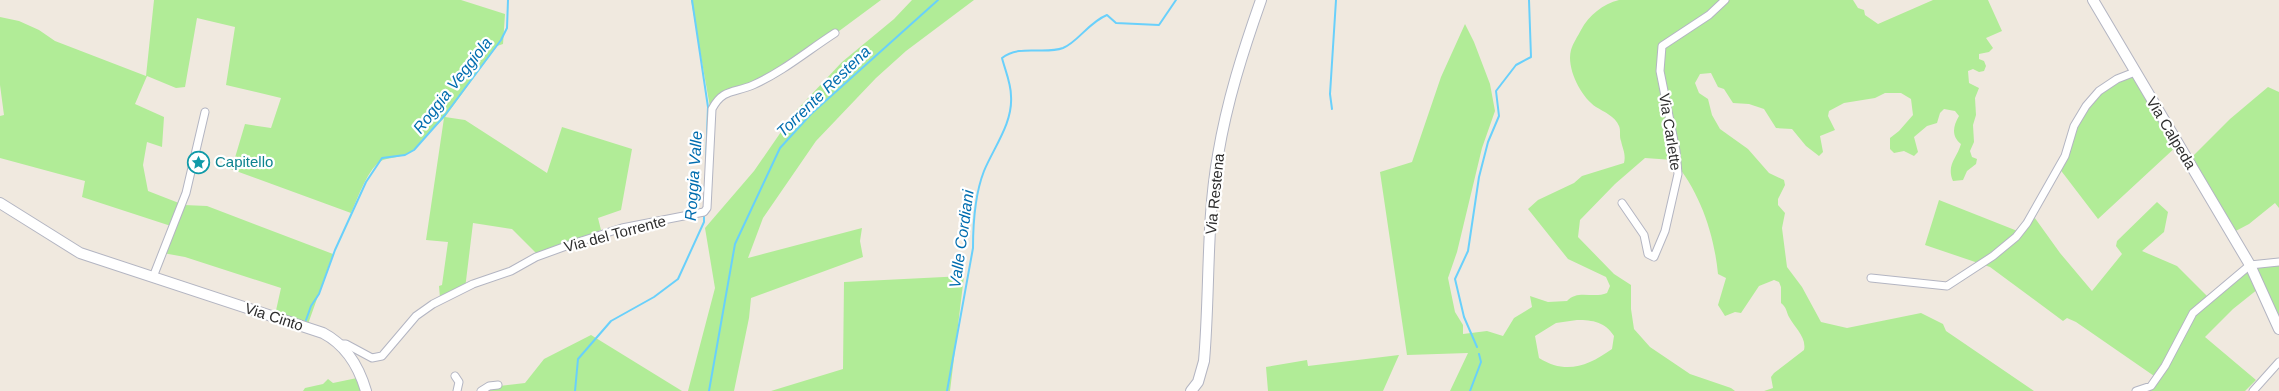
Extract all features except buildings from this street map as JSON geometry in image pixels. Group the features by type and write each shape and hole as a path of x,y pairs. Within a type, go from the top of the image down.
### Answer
{"street":[{"name":"Via Restena","path":"1191,391 1198,382 1204,361 1212,200 1218,156 1234,80 1261,0"},
{"name":"Via Carlette","path":"1622,203 1644,234 1648,254 1654,258 1664,231 1678,174 1676,151 1660,71 1662,46 1709,15 1725,0"},
{"name":"Via Calpeda","path":"2093,0 2250,265 2279,329"},
{"name":"Via del Torrente","path":"341,344 346,344 372,358 382,356 416,316 433,304 473,284 511,271 536,257 622,228 704,212 707,208 712,108 717,99 725,93 751,86 778,73 835,33"},
{"path":"1871,278 1947,286 1993,256 2016,237 2027,223 2065,156 2074,126 2086,106 2099,90 2117,79 2135,72"},
{"path":"153,277 186,193 205,112"},
{"name":"Via Cinto","path":"0,203 12,208 70,249 323,333 341,344 357,368 366,391"},
{"path":"2136,391 2149,388 2165,366 2193,313 2250,265 2279,262"},
{"path":"2253,391 2279,362"},
{"path":"455,376 459,382 457,391"},
{"path":"481,391 489,386 498,385"}],"green space":[{"path":"154,0 461,0 505,14 503,44 497,46 445,117 465,120 547,173 562,127 632,149 621,210 598,218 601,230 537,254 512,229 473,223 465,289 440,298 439,286 442,285 448,242 426,240 444,118 412,151 378,163 368,176 351,213 225,167 234,161 245,124 271,128 281,98 226,85 235,27 197,18 185,87 176,88 147,76 135,104 164,117 162,147 147,142 143,165 148,191 184,205 207,206 333,254 308,324 275,315 281,288 185,257 163,253 174,227 82,197 85,181 0,158 0,116 4,115 0,85 0,17 19,21 39,30 55,41 146,76"},
{"path":"691,0 881,0 777,77 754,89 726,95 710,107"},
{"path":"912,0 974,0 906,51 876,78 816,141 763,218 748,258 862,228 860,241 863,257 751,298 749,318 734,391 688,391 715,288 705,228 754,171 794,113 842,62 894,19"},
{"path":"1619,0 1853,0 1858,8 1864,10 1865,15 1878,24 1933,0 1988,0 2002,31 1986,38 1993,48 1989,52 1979,54 1979,59 1984,61 1986,66 1984,71 1979,72 1973,69 1968,71 1969,83 1979,88 1975,98 1974,142 1970,151 1972,157 1977,159 1976,164 1967,171 1963,180 1953,181 1951,175 1951,166 1961,144 1954,134 1955,123 1959,116 1955,111 1944,109 1940,113 1937,123 1927,126 1914,137 1918,152 1914,156 1904,151 1894,153 1890,149 1890,138 1913,115 1911,99 1901,93 1885,93 1875,98 1844,103 1829,111 1828,116 1835,130 1820,136 1823,152 1819,156 1806,146 1792,129 1776,128 1764,109 1749,104 1733,103 1724,89 1718,87 1711,73 1700,74 1695,83 1699,93 1708,99 1712,115 1720,129 1748,149 1769,173 1784,180 1785,185 1778,199 1778,205 1785,213 1782,228 1787,267 1802,287 1821,322 1847,328 1921,313 1943,324 1946,331 2034,391 1764,391 1773,388 1771,377 1774,373 1804,350 1802,336 1781,303 1781,287 1779,282 1774,280 1759,286 1741,313 1735,312 1725,316 1718,305 1726,278 1718,274 1709,228 1698,199 1683,172 1673,160 1645,158 1615,184 1580,220 1578,237 1614,274 1631,285 1631,309 1634,329 1650,347 1690,374 1735,391 1450,391 1468,353 1407,355 1380,172 1412,162 1441,77 1465,24 1490,84 1495,111 1482,148 1457,252 1448,278 1455,312 1463,325 1463,334 1487,331 1503,336 1514,318 1532,307 1530,296 1548,302 1567,301 1571,297 1581,295 1602,295 1607,293 1610,286 1606,277 1568,259 1528,209 1538,200 1574,183 1582,176 1624,163 1619,126 1612,117 1590,102 1580,89 1573,73 1570,57 1573,45 1588,20 1602,7","holes":["1577,320 1593,321 1607,328 1614,336 1612,349 1594,360 1577,366 1558,366 1539,358 1535,336 1556,323"]},
{"path":"2136,72 2178,145 2098,219 2059,168 2074,126 2099,91"},
{"path":"2268,87 2279,92 2279,208 2275,203 2249,224 2230,234 2188,161 2230,119"},
{"path":"1939,200 2020,232 2032,214 2060,253 2092,291 2122,254 2116,246 2117,241 2157,202 2168,212 2164,232 2142,251 2177,266 2208,297 2250,265 2279,260 2279,329 2258,289 2233,309 2205,337 2256,380 2245,391 2147,391 2157,378 2076,322 2067,318 2063,321 1990,267 1925,245"},
{"path":"964,276 950,391 771,391 843,369 844,282"},
{"path":"591,335 682,391 486,391 491,387 525,383 544,359"},
{"path":"1399,355 1383,391 1268,391 1266,367 1307,360 1308,366"},
{"path":"357,378 362,391 303,391 305,388 323,384 328,379 333,383"}],"waterway":[{"name":"Roggia Veggiola","path":"306,320 311,306 319,294 335,250 366,182 382,158 405,155 414,150 445,115 501,40 507,28 508,0"},
{"name":"Roggia Valle","path":"692,0 708,107 706,164"},
{"name":"Torrente Restena","path":"709,391 735,244 780,148 811,114 938,0"},
{"name":"Valle Cordiani","path":"947,391 973,248 978,189 984,171 1006,125 1011,106 1010,86 1002,58 1016,52 1048,51 1063,48 1074,41 1095,22 1107,15 1116,23 1159,25 1176,0"},
{"path":"1332,109 1330,94 1336,0"},
{"path":"1477,347 1464,317 1455,279 1468,251 1479,177 1488,142 1499,116 1496,91 1516,65 1531,57 1529,0"},
{"name":"Roggia Valle","path":"575,391 578,359 611,321 654,297 678,279 704,222 704,214"},
{"path":"1470,391 1481,362 1479,354"}],"place":[{"name":"Capitello","path":"199,162"}]}
